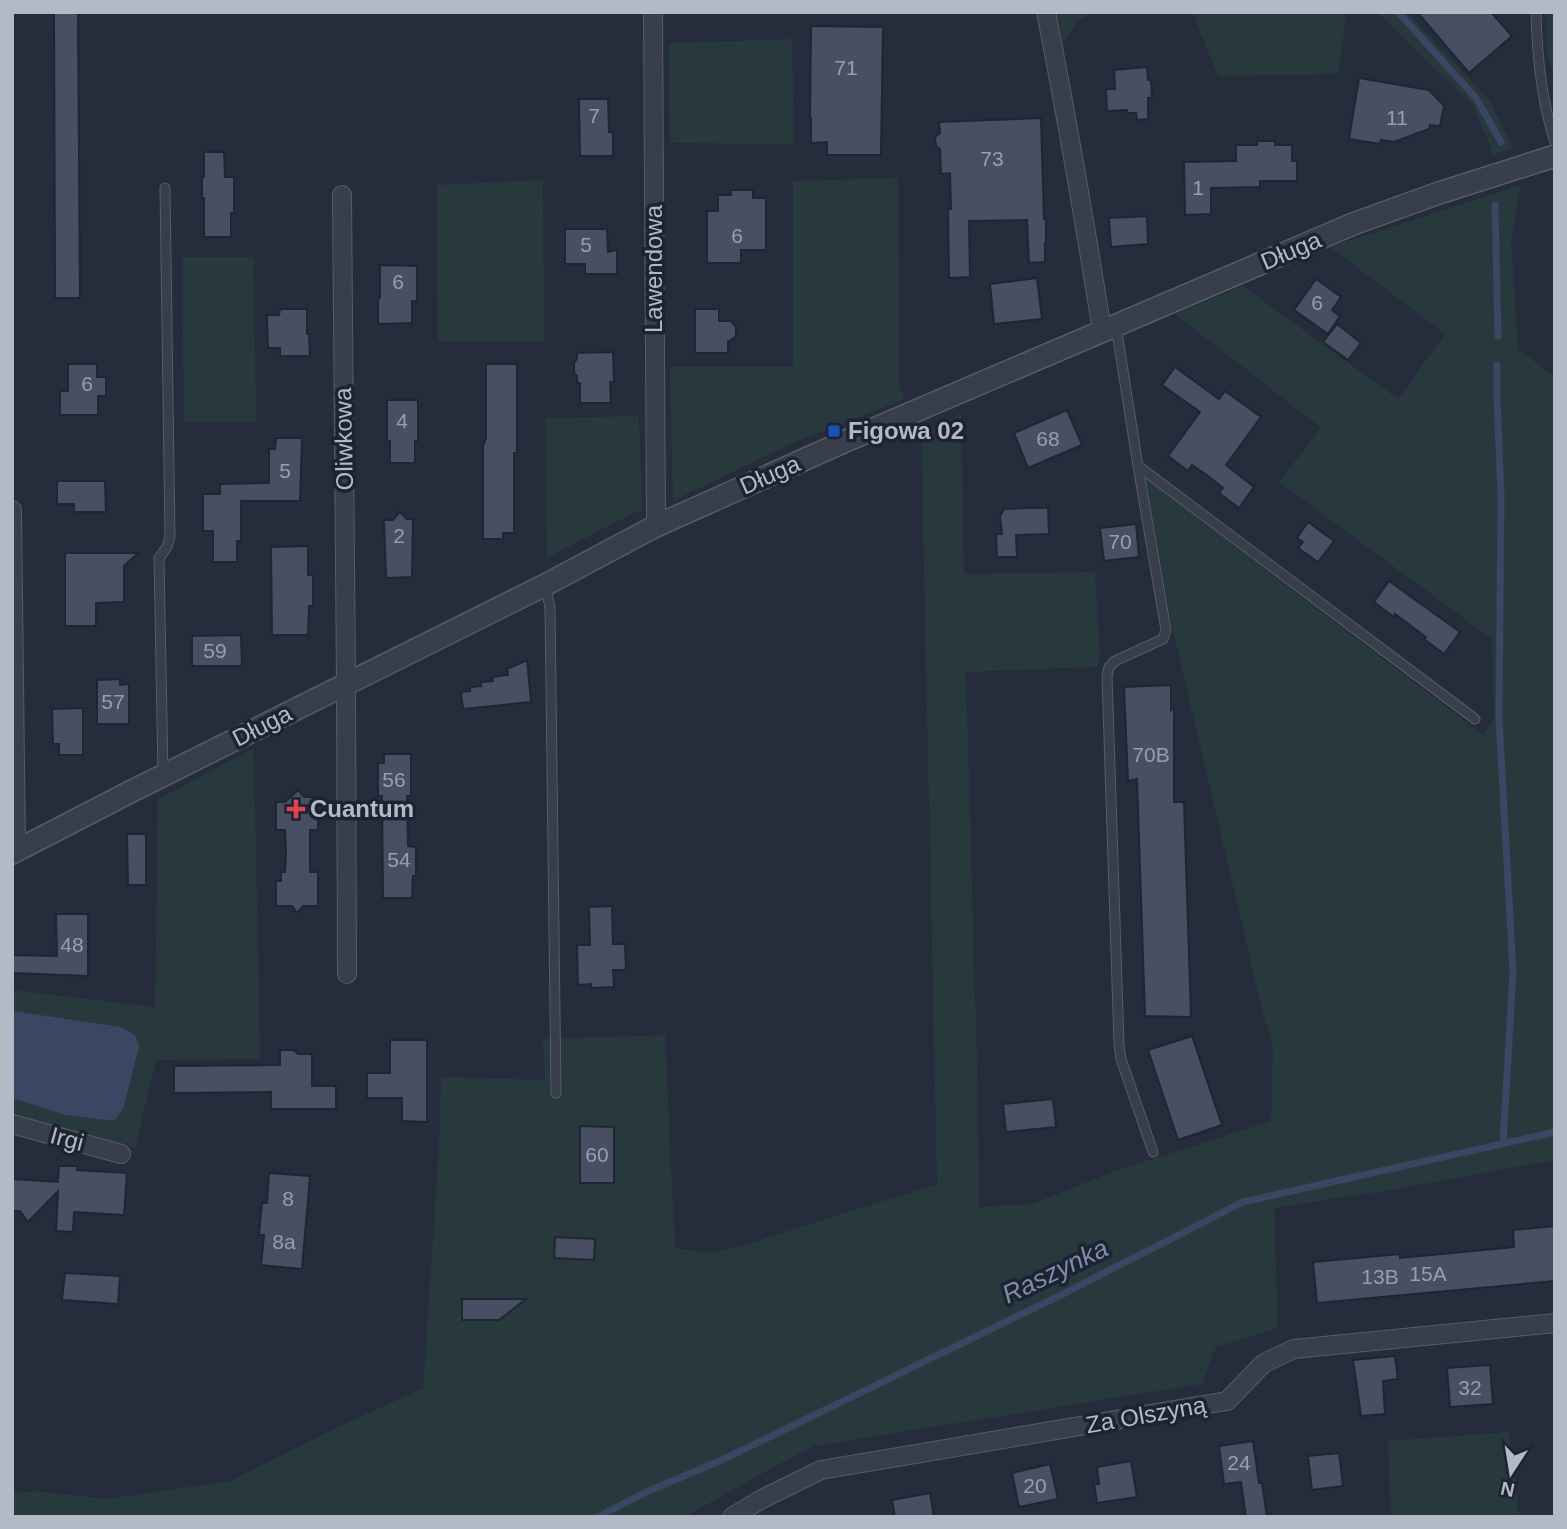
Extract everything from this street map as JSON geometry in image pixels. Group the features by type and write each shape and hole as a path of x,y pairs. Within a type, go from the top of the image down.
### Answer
{"street":[{"name":"Lawendowa","path":"653,12 656,526"},
{"path":"1046,12 1109,328"},
{"name":"Długa","path":"14,852 545,585 656,526 848,440 1353,224 1555,156"},
{"name":"Oliwkowa","path":"342,195 347,974"},
{"path":"12,510 14,852"},
{"name":"Irgi","path":"12,1124 121,1154"},
{"name":"Za Olszyną","path":"732,1517 821,1470 1227,1401 1264,1363 1294,1349 1555,1324"}],"lane":[{"path":"1536,12 1537,52 1544,102 1555,142"},
{"path":"163,776 159,558 170,537 165,187"},
{"path":"1109,328 1138,466 1166,630 1163,639 1115,661 1107,676 1119,1044 1121,1059 1153,1152"},
{"path":"1138,466 1475,719"},
{"path":"545,585 550,607 556,1093"}],"shaded area":[{"path":"1058,12 1097,12 1077,21 1063,44"},
{"path":"1192,12 1347,12 1338,74 1218,76"},
{"path":"1377,12 1407,12 1490,101 1513,148 1493,155 1473,105"},
{"path":"1546,12 1555,12 1553,71 1546,50"},
{"path":"792,39 794,144 670,143 669,43"},
{"path":"898,178 899,387 905,399 793,443 673,501 670,367 793,367 793,181"},
{"path":"543,180 544,341 438,341 437,185"},
{"path":"1521,185 1511,239 1518,349 1555,377 1555,1160 1274,1208 1278,1328 1216,1347 1202,1384 814,1446 685,1517 12,1517 12,1493 36,1491 106,1499 230,1481 423,1388 441,1077 545,1080 543,1039 665,1035 675,1248 709,1253 744,1245 937,1184 921,432 961,414 964,574 1095,572 1100,658 1097,667 966,672 979,1207 1032,1204 1115,1171 1271,1121 1273,1046 1263,1014 1171,622 1146,479 1483,735 1494,718 1492,639 1279,482 1321,428 1175,314 1243,286 1398,399 1445,334 1330,247"},
{"path":"182,257 254,257 256,422 184,422"},
{"path":"639,416 642,509 546,558 545,418"},
{"path":"254,748 260,1059 156,1060 135,1148 12,1114 12,990 155,1007 158,799"},
{"path":"1509,1432 1519,1517 1391,1517 1388,1441"}],"water":[{"path":"12,1011 121,1027 136,1036 139,1047 123,1109 114,1121 66,1115 12,1098"}],"building":[{"path":"54,12 78,12 80,298 55,298"},
{"path":"1417,12 1491,12 1512,36 1469,73"},
{"path":"811,26 883,27 881,155 827,155 827,142 811,143"},
{"path":"1147,67 1152,98 1148,98 1148,119 1137,120 1136,113 1127,113 1127,110 1107,111 1106,89 1115,89 1114,70"},
{"path":"1359,78 1429,90 1444,106 1440,126 1430,125 1429,129 1394,142 1381,140 1380,144 1349,139"},
{"path":"579,99 608,99 613,156 580,156"},
{"path":"1041,118 1046,219 1045,262 1029,263 1027,220 969,221 970,277 949,278 950,173 941,174 940,149 936,146 935,137 940,133 939,122"},
{"path":"1257,141 1292,145 1292,161 1297,161 1297,181 1260,181 1260,187 1211,188 1211,214 1185,215 1184,162 1236,161 1236,145 1257,145"},
{"path":"204,152 224,152 225,177 234,177 231,237 204,237"},
{"path":"731,190 753,190 753,198 766,198 766,250 741,250 741,263 707,263 707,211 718,211 718,195 731,195"},
{"path":"1147,216 1148,244 1111,247 1109,218"},
{"path":"565,229 607,229 608,252 617,250 617,274 585,274 585,264 565,264"},
{"path":"380,265 417,266 417,301 412,301 412,323 378,324"},
{"path":"1037,278 1042,319 994,324 990,284"},
{"path":"1316,279 1341,297 1332,310 1340,316 1328,334 1294,310"},
{"path":"280,309 307,309 310,356 280,356 280,348 268,348 267,315 279,315"},
{"path":"695,309 719,309 719,321 731,321 736,327 736,336 728,341 728,353 695,353"},
{"path":"1337,324 1361,343 1348,360 1323,342"},
{"path":"613,352 614,382 610,382 611,403 580,403 580,383 577,383 574,373 577,353"},
{"path":"68,364 97,364 97,377 106,377 106,396 98,396 98,415 60,415 60,391 68,391"},
{"path":"486,364 517,364 514,533 503,533 503,539 483,539"},
{"path":"1175,367 1219,399 1225,391 1261,417 1226,465 1254,487 1239,508 1219,493 1223,488 1208,476 1192,465 1188,471 1168,456 1200,412 1162,385"},
{"path":"387,400 418,400 415,463 390,463"},
{"path":"1067,410 1082,445 1028,468 1014,433"},
{"path":"276,438 302,438 300,501 241,501 241,541 237,541 237,562 213,562 213,531 203,531 203,494 220,494 220,484 269,483 269,449 275,449"},
{"path":"57,481 105,481 106,512 74,512 74,504 57,504"},
{"path":"1048,508 1049,534 1016,535 1017,557 997,557 996,534 1002,534 1000,516 1004,509"},
{"path":"400,512 407,519 413,519 412,577 386,578 384,520 393,520"},
{"path":"1308,522 1334,541 1318,562 1298,548 1303,542 1297,538"},
{"path":"1136,524 1139,557 1104,561 1100,528"},
{"path":"308,546 308,575 313,575 313,606 309,606 308,635 272,635 271,547"},
{"path":"65,553 138,553 124,566 124,602 96,603 96,626 65,626"},
{"path":"1389,581 1460,632 1444,654 1424,639 1426,637 1374,602"},
{"path":"241,635 242,666 192,666 192,636"},
{"path":"527,660 531,702 463,709 461,692 470,691 470,687 481,686 481,682 493,681 492,677 508,675 507,669"},
{"path":"120,679 120,685 129,684 129,724 97,724 97,680"},
{"path":"1171,685 1171,710 1174,707 1174,802 1184,802 1191,1017 1145,1016 1137,779 1128,781 1124,687"},
{"path":"83,708 83,755 59,755 59,744 53,744 52,709"},
{"path":"384,754 411,754 411,796 407,796 408,846 416,847 416,876 413,876 412,898 383,898 382,796 378,796 378,763 384,763"},
{"path":"298,790 304,797 318,797 318,830 310,830 310,872 318,872 318,906 303,906 297,913 292,906 276,906 276,881 281,881 281,872 285,872 286,851 285,830 276,830 276,802 285,802"},
{"path":"127,834 146,834 146,885 128,885"},
{"path":"612,906 613,944 625,944 626,970 613,970 614,987 591,988 591,984 578,985 577,945 590,945 589,907"},
{"path":"56,914 88,914 88,976 12,973 12,955 57,956"},
{"path":"1192,1036 1222,1125 1178,1140 1148,1050"},
{"path":"390,1040 427,1040 427,1122 402,1121 402,1098 367,1098 367,1073 390,1073"},
{"path":"280,1050 312,1054 312,1086 336,1086 336,1109 271,1109 271,1092 174,1093 174,1066 280,1065"},
{"path":"1053,1099 1056,1127 1006,1132 1003,1104"},
{"path":"580,1126 614,1127 614,1183 580,1183"},
{"path":"59,1166 77,1166 77,1170 127,1173 124,1215 74,1212 73,1232 56,1231 58,1191 28,1222 20,1211 12,1211 12,1179 58,1182"},
{"path":"269,1173 310,1176 302,1269 261,1265 264,1235 259,1235 262,1203 267,1203"},
{"path":"1555,1226 1555,1281 1317,1303 1313,1262 1400,1254 1400,1258 1514,1247 1513,1230"},
{"path":"555,1237 595,1239 594,1260 554,1258"},
{"path":"65,1273 120,1276 118,1304 62,1300"},
{"path":"462,1299 526,1299 499,1320 462,1320"},
{"path":"1395,1356 1398,1379 1383,1381 1385,1414 1361,1416 1353,1360"},
{"path":"1490,1365 1493,1404 1450,1407 1447,1368"},
{"path":"1253,1441 1267,1517 1246,1517 1241,1482 1224,1484 1219,1446"},
{"path":"1339,1453 1343,1486 1312,1490 1308,1456"},
{"path":"1131,1461 1137,1497 1097,1503 1094,1484 1099,1484 1097,1467"},
{"path":"1050,1464 1058,1499 1019,1507 1012,1473"},
{"path":"930,1493 934,1517 895,1517 892,1500"}],"waterway":[{"path":"1398,12 1476,98 1501,142"},
{"path":"1495,205 1498,336"},
{"path":"1497,365 1501,497 1499,719 1513,972 1503,1144"},
{"name":"Raszynka","path":"598,1517 646,1492 722,1460 1063,1294 1243,1202 1555,1132"}],"place":[{"name":"Figowa 02","path":"834,431"},
{"name":"Cuantum","path":"296,809"}]}
